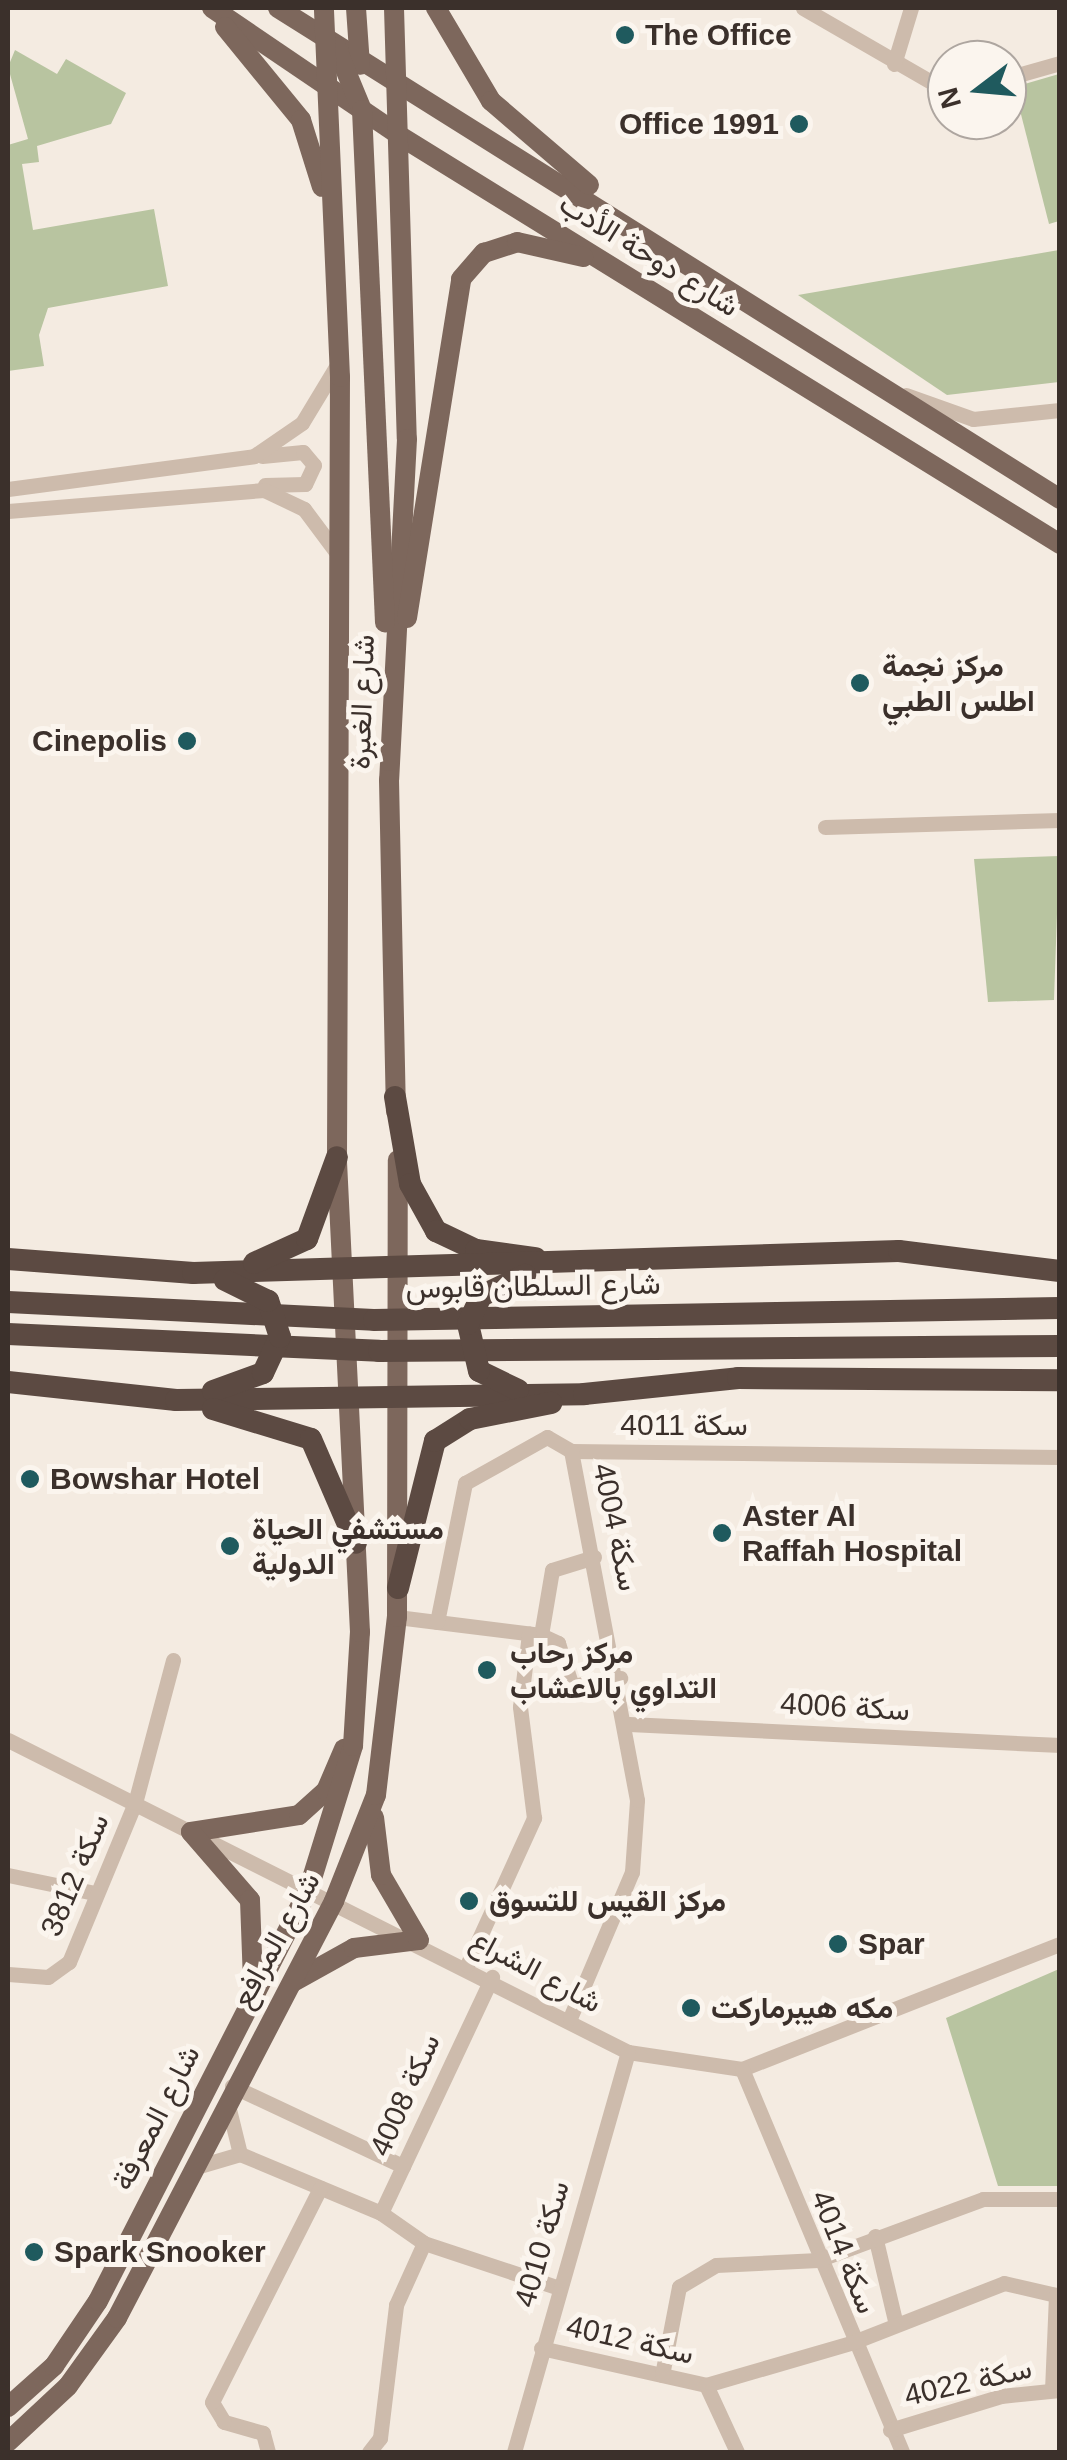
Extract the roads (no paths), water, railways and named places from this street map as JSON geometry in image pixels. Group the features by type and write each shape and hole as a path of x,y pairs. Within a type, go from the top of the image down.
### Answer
{"highway":[{"path":"395,1097 410,1184 436,1231 476,1250 567,1266"},
{"path":"186,1272 268,1260 300,1245 338,1158"},
{"path":"8,1259 186,1272 567,1266 898,1251 1060,1270"},
{"path":"532,1394 479,1371 468,1324 492,1286 567,1266"},
{"path":"176,1400 252,1381 273,1363 280,1337 274,1309 255,1290 186,1272"},
{"name":"شارع السلطان قابوس","path":"8,1302 112,1312 374,1320 1060,1308"},
{"name":"شارع السلطان قابوس","path":"8,1334 115,1344 379,1351 641,1342 1060,1346"},
{"path":"8,1382 176,1400 584,1394 738,1378 1060,1380"},
{"path":"398,1588 435,1441 470,1419 584,1394"},
{"path":"176,1400 310,1438 356,1543"}],"main road":[{"name":"شارع دوحة الأدب","path":"209,8 400,136 1060,544"},
{"path":"209,8 300,120 332,222"},
{"name":"شارع دوحة الأدب","path":"278,8 326,36 396,86 649,234 872,383 1060,499"},
{"name":"شارع الغبرة","path":"324,8 338,361 338,1158 345,1398"},
{"path":"356,8 359,59 372,101 400,136"},
{"name":"شارع الغبرة","path":"394,8 407,439 390,714 403,1399"},
{"path":"436,8 491,101 649,234"},
{"path":"326,36 362,110 390,714"},
{"path":"330,132 347,116 363,132"},
{"path":"390,714 461,278 484,253 517,242 614,266"},
{"name":"شارع المرافع","path":"250,1998 309,1888 346,1785 357,1710 356,1543 345,1398"},
{"name":"شارع المرافع","path":"8,2442 94,2354 278,1997 334,1900 376,1795 398,1617 403,1399"},
{"path":"191,1832 300,1815 326,1791 357,1710"},
{"path":"278,1997 312,1965 354,1948 418,1940 381,1875 376,1795"},
{"path":"191,1832 250,1900 258,1937 250,1998"},
{"name":"شارع المعرفة","path":"8,2406 54,2366 98,2302 250,1998"}],"street":[{"path":"803,8 927,81"},
{"path":"894,64 911,8"},
{"path":"1027,72 1060,62"},
{"path":"254,456 312,412 338,361"},
{"path":"872,383 973,419 1058,409"},
{"path":"8,489 303,452 314,471 304,484 8,511"},
{"path":"252,490 304,509 340,560"},
{"path":"825,827 1060,820"},
{"name":"سكة 4011","path":"436,1622 465,1484 546,1438 571,1451 1060,1457"},
{"name":"سكة 4004","path":"570,2018 632,1872 629,1724 571,1451"},
{"path":"481,2000 470,1966 534,1818 520,1707 535,1634 552,1570 594,1557"},
{"path":"398,1617 535,1634 558,1643 572,1686 620,1678"},
{"name":"سكة 3812","path":"8,1974 59,1974 135,1803 174,1660"},
{"name":"سكة 4006","path":"629,1724 1060,1745"},
{"name":"شارع الشراع","path":"8,1740 492,1977 628,2052 742,2069 1060,1944"},
{"path":"8,1874 95,1894"},
{"name":"سكة 4008","path":"381,2213 492,1977"},
{"name":"سكة 4010","path":"514,2452 556,2286 628,2052"},
{"name":"سكة 4014","path":"742,2069 851,2343 902,2452"},
{"path":"230,2091 240,2154"},
{"path":"230,2091 403,2166"},
{"path":"190,2171 240,2154 381,2213 424,2243 556,2286"},
{"path":"268,2452 263,2434 217,2418 215,2394 320,2188"},
{"path":"662,2375 680,2287 716,2265 818,2260 874,2236 983,2199 1060,2200"},
{"path":"874,2236 896,2326"},
{"path":"368,2452 380,2438 396,2306 424,2243"},
{"name":"سكة 4012","path":"542,2348 706,2385 851,2343 1004,2283 1054,2293 1056,2390"},
{"name":"سكة 4012","path":"706,2385 737,2452"},
{"name":"سكة 4022","path":"890,2430 1056,2390"}],"place":[{"name":"The Office","path":"625,35"},
{"name":"Office 1991","path":"799,124"},
{"name":"مركز نجمة اطلس الطبي","path":"860,683"},
{"name":"Cinepolis","path":"187,741"},
{"name":"Bowshar Hotel","path":"30,1479"},
{"name":"Aster Al Raffah Hospital","path":"722,1533"},
{"name":"مستشفي الحياة الدولية","path":"230,1546"},
{"name":"مركز رحاب التداوي بالاعشاب","path":"487,1670"},
{"name":"مركز القيس للتسوق","path":"469,1901"},
{"name":"Spar","path":"838,1944"},
{"name":"مكه هيبرماركت","path":"691,2008"},
{"name":"Spark Snooker","path":"34,2252"}]}
